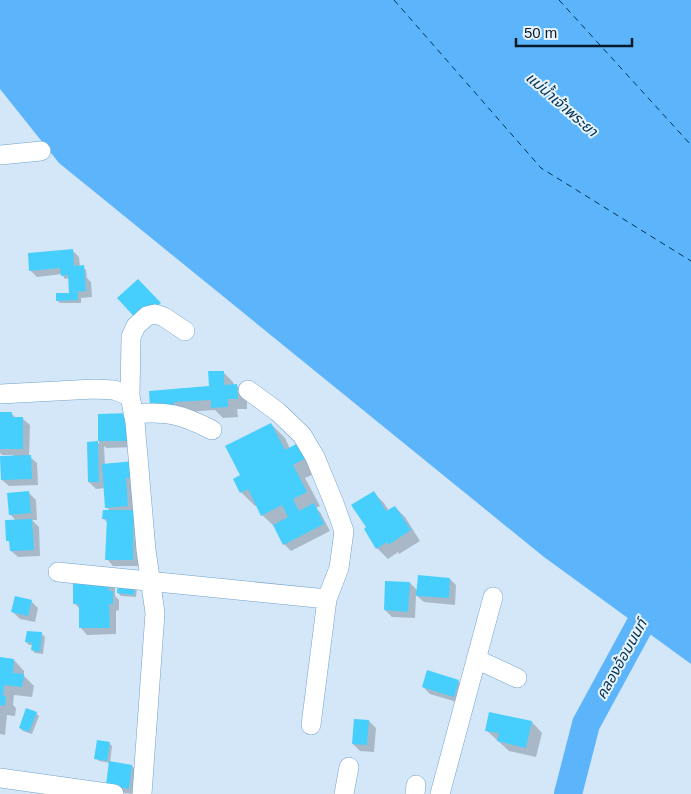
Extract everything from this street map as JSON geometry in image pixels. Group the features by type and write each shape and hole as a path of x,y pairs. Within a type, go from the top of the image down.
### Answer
{"street":[{"path":"0,155 41,151"},
{"path":"142,794 156,613 146,550 131,405 132,337 136,326 147,316 155,314 164,317 185,331"},
{"path":"0,394 114,390 131,405 195,421 212,430"},
{"path":"248,390 278,412 302,435 315,457 344,531 339,568 327,599 311,725"},
{"path":"58,572 327,599"},
{"path":"440,794 492,597"},
{"path":"476,659 517,678"},
{"path":"344,794 349,768"},
{"path":"0,778 114,794"}],"water":[{"name":"แม่น้ำเจ้าพระยา","path":"0,0 691,0 691,664 544,557 59,163 0,89"}],"building":[{"path":"73,249 74,266 84,265 86,291 71,292 78,292 78,300 56,301 56,293 69,293 68,275 61,276 60,268 29,271 28,253"},
{"path":"138,279 161,303 139,322 117,298"},
{"path":"208,371 224,371 224,385 237,384 238,399 228,399 228,407 211,408 211,400 174,402 174,406 150,407 149,391 209,386"},
{"path":"0,412 12,412 12,417 23,417 23,449 0,449"},
{"path":"131,413 131,441 98,441 98,414"},
{"path":"271,423 285,450 298,443 306,458 293,465 307,492 293,499 299,511 314,503 324,524 283,545 273,525 288,517 282,505 261,516 248,489 240,493 233,479 240,475 225,446"},
{"path":"98,441 99,482 88,482 87,442"},
{"path":"31,455 32,479 1,480 0,456"},
{"path":"135,461 137,477 126,478 128,506 105,508 102,464"},
{"path":"29,491 31,513 9,515 7,493"},
{"path":"374,491 386,511 395,506 411,530 388,545 387,542 376,549 364,529 366,527 351,505"},
{"path":"103,510 133,510 133,560 105,560 107,519 102,519"},
{"path":"32,519 34,550 10,551 9,541 6,541 5,520"},
{"path":"418,575 450,578 449,598 416,596"},
{"path":"109,578 109,591 113,591 113,604 109,604 110,628 79,628 79,604 73,604 73,579"},
{"path":"118,581 135,583 134,595 117,593"},
{"path":"385,581 410,582 408,612 384,610"},
{"path":"15,596 32,600 28,616 11,612"},
{"path":"27,631 42,632 40,652 31,650 32,643 25,642"},
{"path":"0,657 14,659 13,673 24,674 22,687 4,685 3,696 6,696 5,706 0,705"},
{"path":"427,670 459,680 454,697 422,687"},
{"path":"26,708 37,712 29,732 19,728"},
{"path":"489,712 532,721 526,748 497,741 499,733 485,731"},
{"path":"354,719 369,720 367,745 352,744"},
{"path":"97,740 110,742 107,761 94,759"},
{"path":"109,761 132,765 129,789 106,785"}],"waterway":[{"name":"คลองอ้อมนนท์","path":"568,794 586,724 691,531"}],"ferry route":[{"path":"394,0 541,168 691,261"},
{"path":"559,0 691,145"}]}
